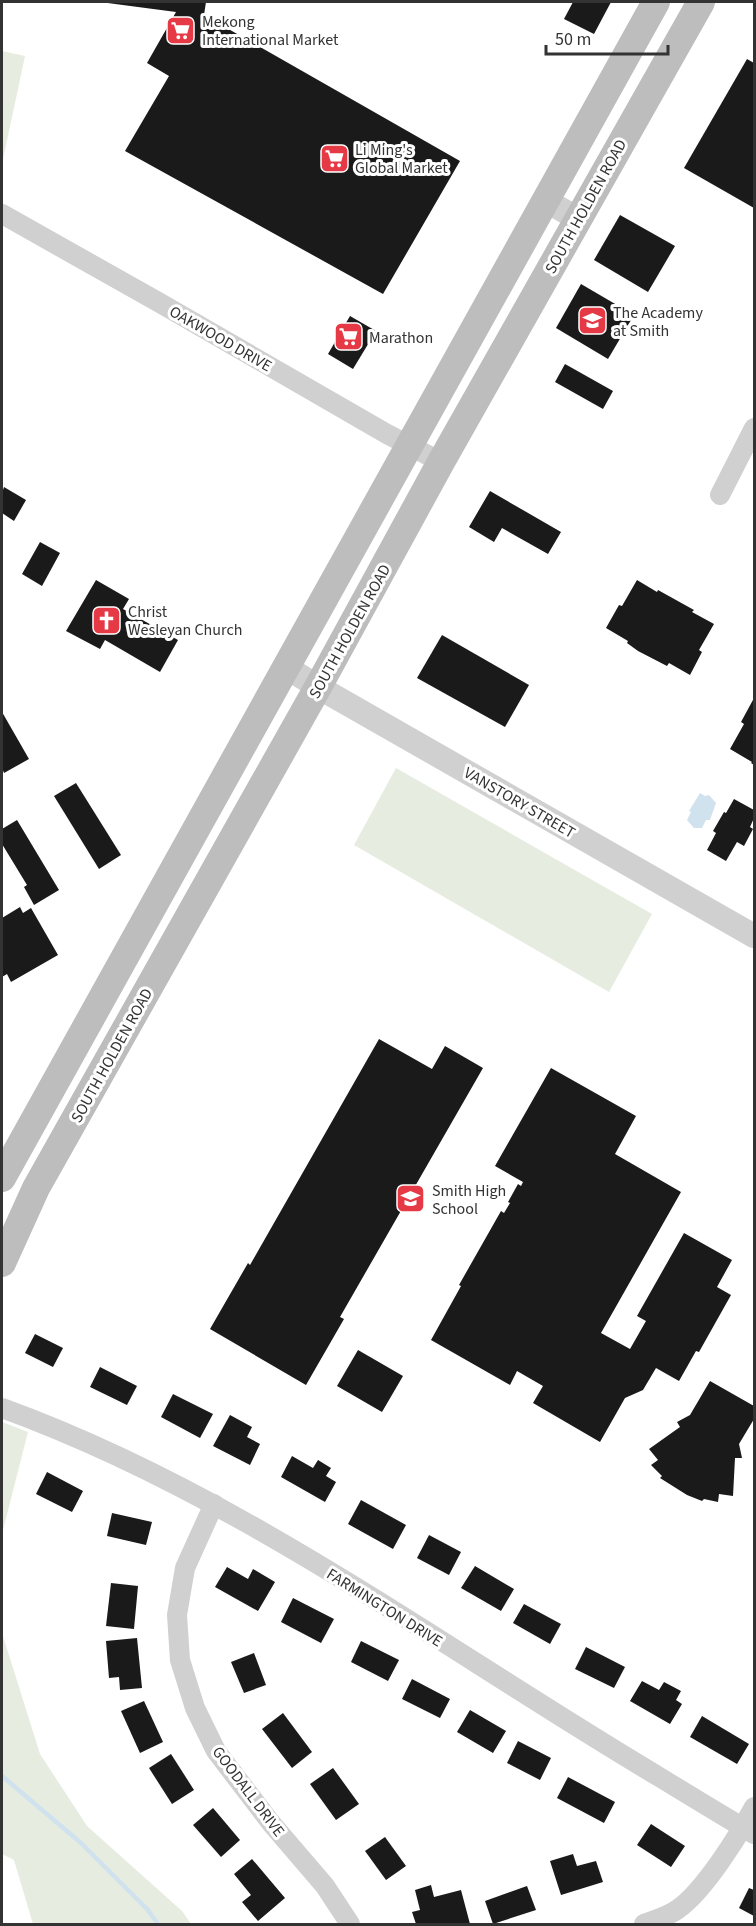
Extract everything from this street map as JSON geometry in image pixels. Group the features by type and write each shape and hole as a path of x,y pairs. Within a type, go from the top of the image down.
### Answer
{"main road":[{"path":"2,1178 656,2"},
{"name":"SOUTH HOLDEN ROAD","path":"2,1263 36,1188 318,687 441,462 701,2"}],"street":[{"path":"545,200 578,219"},
{"name":"OAKWOOD DRIVE","path":"2,214 408,446 441,462"},
{"path":"720,495 754,428"},
{"name":"VANSTORY STREET","path":"286,667 754,936"},
{"name":"FARMINGTON DRIVE","path":"2,1408 57,1428 214,1504 379,1602 617,1753 749,1831"},
{"name":"GOODALL DRIVE","path":"214,1504 185,1568 177,1615 180,1660 195,1708 216,1751 271,1822 325,1886 350,1924"},
{"path":"644,1924 679,1909 704,1883 749,1831 754,1807"}],"shaded area":[{"path":"2,51 25,56 2,164"},
{"path":"396,768 652,914 609,992 354,845"},
{"path":"2,1422 28,1432 2,1534"},
{"path":"2,1633 40,1754 87,1826 182,1911 191,1924 33,1924 14,1860 2,1854"}],"water":[{"path":"700,793 705,796 709,795 716,803 710,820 706,820 702,828 694,828 687,820 691,812 689,811"}],"building":[{"path":"100,2 206,2 204,15 460,161 383,294 125,151 169,76 147,63 176,12"},
{"path":"573,2 611,2 594,34 564,19"},
{"path":"747,59 754,63 754,208 684,168"},
{"path":"620,215 675,246 648,292 594,260"},
{"path":"581,284 634,315 608,359 556,328"},
{"path":"350,316 376,331 353,369 328,354"},
{"path":"565,364 613,391 603,409 555,382"},
{"path":"4,487 26,500 14,521 2,513"},
{"path":"490,491 561,532 548,554 502,528 494,542 469,527"},
{"path":"40,542 60,553 42,586 22,574"},
{"name":"Christ Wesleyan Church","path":"96,580 129,599 123,609 178,640 160,672 105,640 100,649 66,631"},
{"path":"637,580 694,610 692,612 714,624 699,650 702,652 690,675 669,663 667,666 638,651 627,643 628,641 606,628"},
{"path":"442,635 529,685 505,727 417,678"},
{"path":"754,698 754,765 730,749 744,724 741,722"},
{"path":"2,712 29,759 4,773 2,768"},
{"path":"76,783 121,855 99,869 54,796"},
{"path":"734,799 754,810 754,818 750,827 753,829 744,846 737,842 726,861 707,850 716,833 713,831"},
{"path":"17,820 59,890 34,905 24,887 27,885 2,844 2,829"},
{"path":"20,907 23,913 31,908 58,955 11,982 7,974 2,977 2,918"},
{"path":"379,1039 432,1069 445,1046 483,1068 340,1317 344,1319 306,1385 210,1329 248,1263 250,1265"},
{"path":"551,1068 636,1116 615,1154 681,1192 601,1333 630,1349 646,1321 637,1316 684,1233 732,1260 717,1287 731,1295 699,1352 696,1351 679,1381 656,1368 643,1390 625,1398 600,1442 533,1403 543,1386 517,1371 510,1385 431,1340 501,1211 504,1213 518,1184 521,1186 523,1182 495,1166"},
{"path":"35,1334 63,1348 53,1367 25,1353"},
{"path":"358,1350 403,1376 382,1412 337,1386"},
{"path":"100,1367 137,1386 127,1405 90,1387"},
{"path":"710,1381 754,1406 754,1419 739,1444 742,1458 735,1458 733,1496 719,1494 718,1502 704,1499 702,1501 687,1495 660,1478 662,1476 651,1465 658,1460 649,1449 680,1427 677,1422 690,1415"},
{"path":"173,1394 213,1414 200,1438 161,1417"},
{"path":"230,1415 252,1427 247,1437 260,1444 250,1465 213,1446"},
{"path":"292,1456 313,1468 318,1460 331,1468 326,1476 336,1482 325,1502 281,1477"},
{"path":"47,1472 83,1491 72,1512 36,1494"},
{"path":"361,1500 406,1525 393,1549 348,1524"},
{"path":"112,1513 152,1522 146,1545 107,1536"},
{"path":"429,1535 461,1552 449,1575 417,1558"},
{"path":"475,1566 514,1589 501,1611 461,1588"},
{"path":"227,1567 248,1579 253,1569 275,1582 258,1611 215,1587"},
{"path":"111,1583 138,1586 134,1629 106,1626"},
{"path":"293,1598 334,1619 321,1643 281,1622"},
{"path":"524,1604 561,1624 550,1644 513,1623"},
{"path":"137,1638 142,1688 120,1690 119,1677 109,1678 106,1641"},
{"path":"361,1641 399,1660 388,1681 351,1662"},
{"path":"586,1647 625,1667 614,1688 575,1669"},
{"path":"254,1653 266,1685 244,1693 231,1662"},
{"path":"412,1679 450,1699 440,1718 402,1699"},
{"path":"642,1681 659,1690 664,1682 681,1691 676,1700 682,1704 670,1724 630,1701"},
{"path":"144,1701 163,1742 140,1753 121,1711"},
{"path":"470,1710 506,1731 493,1753 457,1732"},
{"path":"283,1713 312,1752 292,1768 262,1729"},
{"path":"702,1716 749,1744 737,1764 690,1737"},
{"path":"518,1741 551,1758 540,1780 507,1763"},
{"path":"171,1754 194,1790 172,1804 149,1768"},
{"path":"333,1768 359,1804 336,1820 310,1784"},
{"path":"568,1777 615,1802 604,1823 557,1798"},
{"path":"213,1808 240,1840 221,1857 193,1825"},
{"path":"651,1824 685,1846 671,1867 637,1845"},
{"path":"385,1837 406,1866 386,1880 365,1851"},
{"path":"573,1854 577,1866 596,1861 603,1882 561,1895 550,1861"},
{"path":"252,1859 285,1898 258,1921 242,1902 251,1895 234,1874"},
{"path":"431,1885 434,1897 461,1890 470,1924 416,1924 412,1912 420,1910 415,1890"},
{"path":"527,1886 536,1910 493,1924 485,1901"},
{"path":"749,1888 754,1890 754,1916 739,1908"}],"waterway":[{"path":"2,1776 81,1843 147,1909 158,1924"}],"place":[{"name":"Mekong International Market","path":"181,30"},
{"name":"Li Ming's Global Market","path":"334,158"},
{"name":"The Academy at Smith","path":"592,321"},
{"name":"Marathon","path":"348,337"},
{"name":"Christ Wesleyan Church","path":"107,620"},
{"name":"Smith High School","path":"411,1199"}]}
